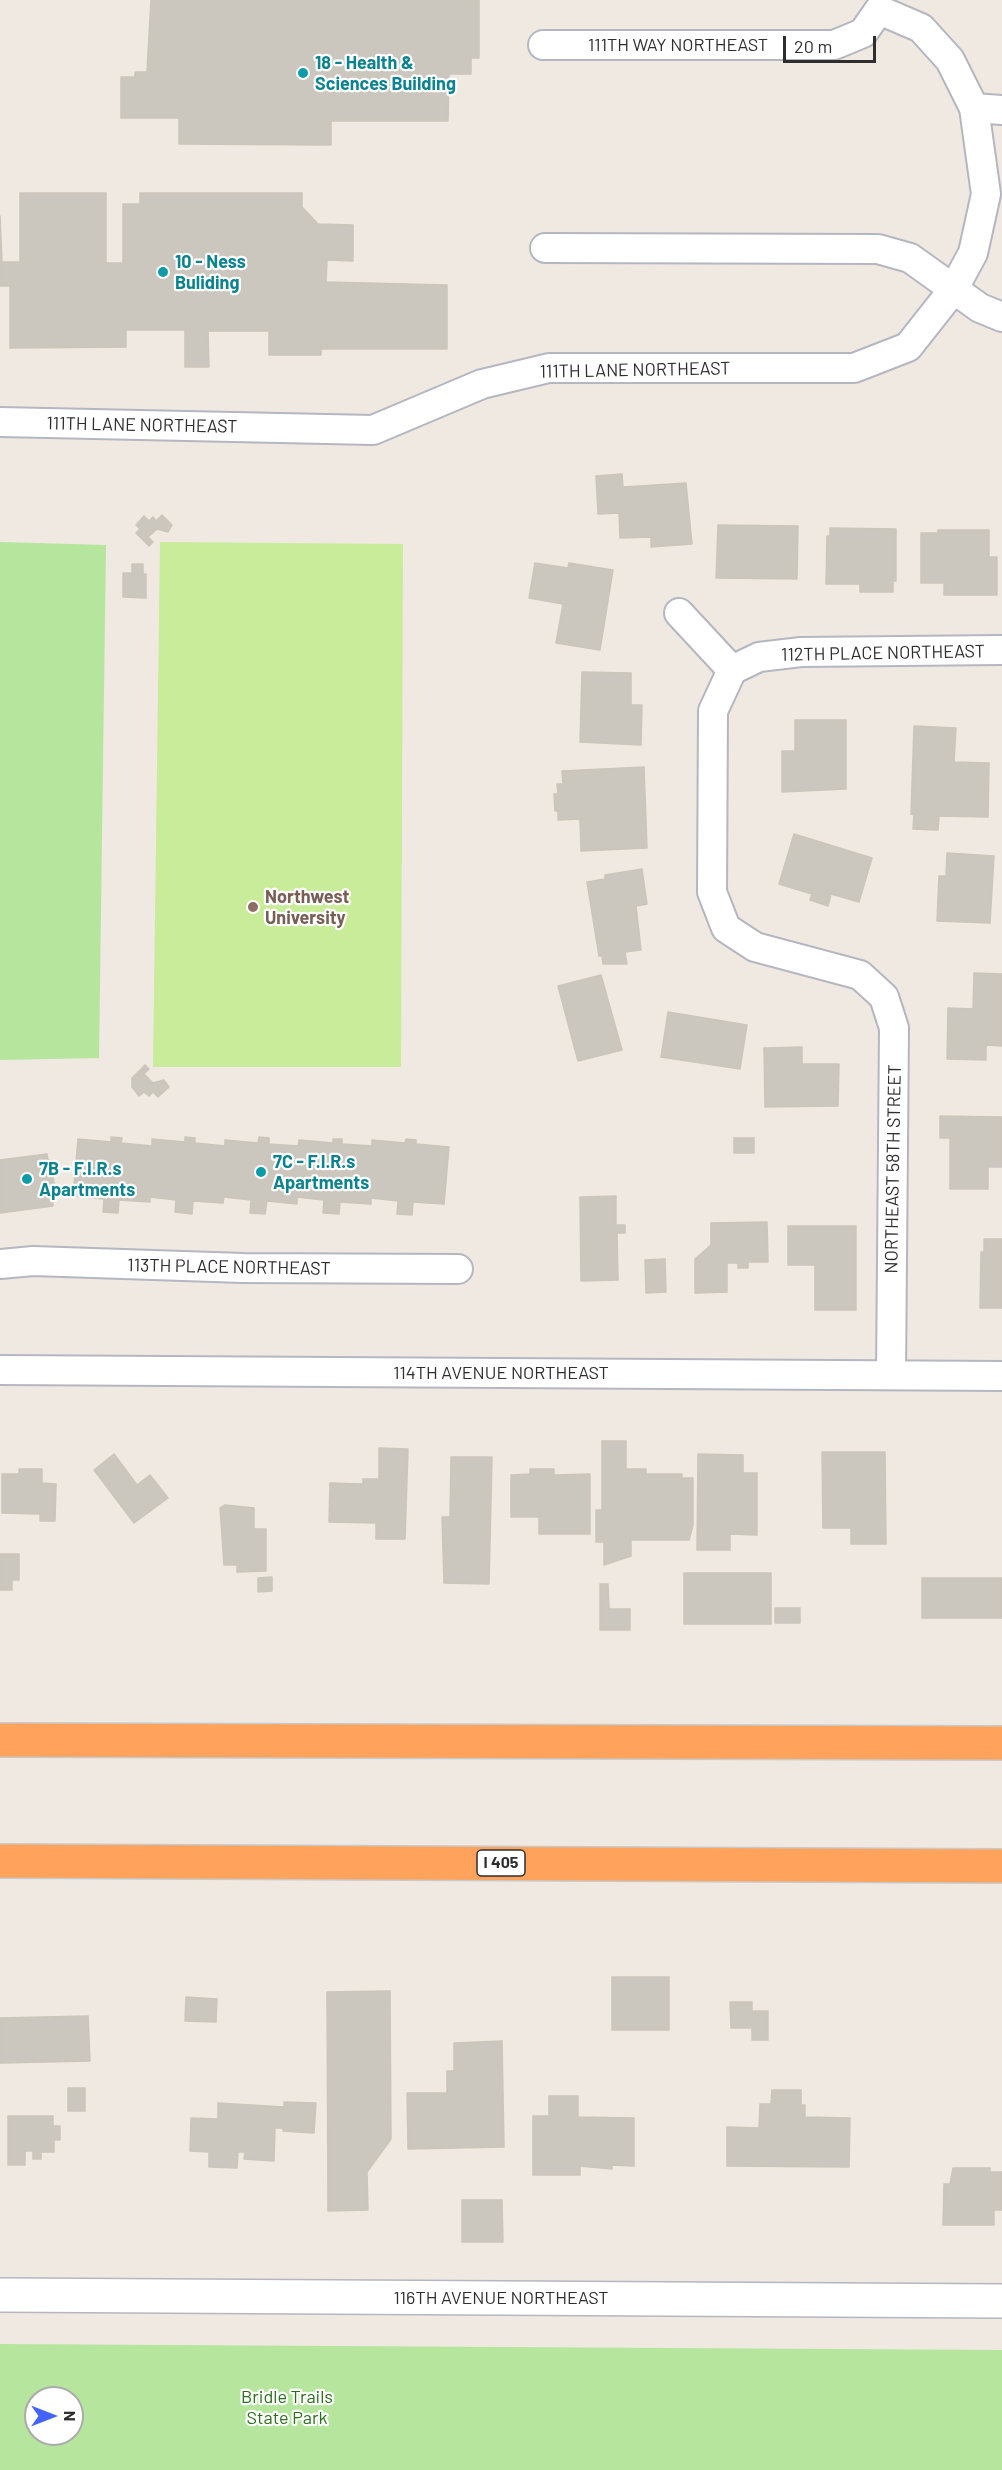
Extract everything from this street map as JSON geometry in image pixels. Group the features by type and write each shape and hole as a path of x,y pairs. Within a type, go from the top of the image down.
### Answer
{"highway":[{"path":"0,1740 1002,1743"},
{"name":"I 405","path":"0,1861 1002,1866"}],"street":[{"name":"111TH WAY NORTHEAST","path":"543,45 834,45 863,33 879,5 921,28 950,60 988,109"},
{"name":"111TH LANE NORTHEAST","path":"0,422 373,430 482,384 549,368 854,368 908,347 953,290 974,253 986,194 988,109"},
{"path":"545,248 878,249 910,258 980,308 1002,317"},
{"path":"679,613 732,669"},
{"name":"112TH PLACE NORTHEAST","path":"732,669 759,657 801,652 1002,650"},
{"name":"NORTHEAST 58TH STREET","path":"732,669 713,711 712,892 726,928 755,947 860,975 884,997 894,1028 891,1375"},
{"name":"113TH PLACE NORTHEAST","path":"0,1264 33,1261 243,1268 458,1269"},
{"name":"114TH AVENUE NORTHEAST","path":"0,1370 1002,1376"},
{"name":"116TH AVENUE NORTHEAST","path":"0,2295 1002,2301"}],"green space":[{"path":"0,542 106,545 99,1058 0,1060"},
{"path":"160,542 403,544 401,1067 153,1067"},
{"name":"Bridle Trails State Park","path":"0,2344 1002,2350 1002,2470 0,2470"}],"building":[{"name":"18 - Health & Sciences Building","path":"151,0 479,0 479,58 471,58 471,74 449,74 448,121 331,121 331,145 179,144 179,118 121,118 121,77 135,77 135,72 147,72"},
{"name":"10 - Ness Buliding","path":"20,193 106,193 106,263 123,263 123,204 140,204 140,193 302,193 302,207 318,224 353,225 353,261 327,260 326,282 447,285 447,349 321,349 321,355 269,355 269,331 208,331 209,367 185,367 185,330 126,330 126,347 10,348 10,286 0,286 0,216 2,262 20,262"},
{"path":"622,474 623,487 686,483 692,544 651,547 651,537 620,538 619,513 598,514 596,476"},
{"path":"162,515 172,525 168,532 157,529 148,537 153,542 149,546 136,533 140,529 136,525 144,516 149,521 153,517 156,521"},
{"path":"718,525 798,526 797,579 716,578"},
{"path":"830,528 896,529 896,581 893,581 893,592 860,592 860,584 826,584 827,536 830,536"},
{"path":"938,530 989,530 989,557 997,557 997,595 944,595 944,583 921,583 921,533 938,533"},
{"path":"535,563 568,568 569,563 613,570 600,650 556,643 563,604 529,598"},
{"path":"132,564 143,564 143,574 146,574 146,598 123,597 123,573 132,573"},
{"path":"582,672 631,673 631,705 642,705 641,745 580,742"},
{"path":"795,720 846,720 846,789 782,792 782,751 795,751"},
{"path":"914,726 956,728 954,762 989,763 988,817 939,816 938,830 913,829 914,815 911,814"},
{"path":"644,767 647,848 581,851 580,819 558,820 558,811 555,811 554,794 558,794 557,784 563,784 562,771"},
{"path":"794,834 872,858 859,902 831,894 828,906 810,900 812,894 779,884"},
{"path":"947,853 994,856 990,923 937,921 939,876 946,876"},
{"path":"642,869 647,904 636,906 641,950 625,952 627,964 603,964 602,956 599,956 587,882 605,879 605,875"},
{"path":"974,973 1002,974 1002,1046 986,1045 986,1060 947,1059 948,1008 973,1009"},
{"path":"601,975 622,1050 578,1061 558,986"},
{"path":"668,1012 747,1025 740,1069 661,1057"},
{"path":"802,1047 802,1064 839,1064 838,1106 765,1107 764,1048"},
{"path":"145,1065 149,1069 144,1074 153,1083 164,1080 169,1087 158,1097 153,1092 149,1096 144,1092 139,1096 132,1087 132,1078"},
{"path":"940,1116 1002,1117 1002,1167 988,1167 988,1189 950,1189 950,1138 940,1138"},
{"name":"7C - F.I.R.s Apartments","path":"111,1137 122,1138 121,1143 152,1146 152,1139 185,1142 185,1137 195,1138 195,1143 225,1146 225,1140 258,1143 259,1137 269,1138 269,1144 298,1146 299,1140 333,1143 333,1139 342,1139 342,1144 372,1146 372,1140 405,1143 406,1139 416,1140 416,1144 449,1147 444,1204 413,1202 412,1215 397,1214 398,1201 371,1198 371,1204 340,1202 339,1214 323,1213 324,1200 297,1197 297,1204 267,1201 265,1214 250,1213 251,1200 224,1197 223,1203 193,1201 192,1214 175,1212 176,1200 150,1197 150,1202 119,1200 118,1213 103,1212 104,1199 73,1196 78,1139 111,1142"},
{"path":"734,1138 754,1138 754,1153 734,1153"},
{"name":"7B - F.I.R.s Apartments","path":"47,1154 48,1160 51,1160 56,1198 53,1199 53,1206 0,1213 0,1160"},
{"path":"616,1196 616,1225 625,1225 625,1233 617,1233 618,1280 581,1281 580,1197"},
{"path":"767,1222 768,1262 748,1262 748,1268 738,1268 738,1263 727,1263 727,1292 695,1293 695,1259 711,1245 711,1223"},
{"path":"788,1226 856,1226 856,1310 815,1310 815,1265 788,1265"},
{"path":"984,1239 1002,1239 1002,1308 980,1308 981,1252 984,1252"},
{"path":"665,1259 666,1292 646,1293 645,1260"},
{"path":"602,1441 626,1441 626,1469 646,1469 646,1474 682,1474 682,1478 693,1478 693,1525 689,1540 631,1540 631,1556 604,1565 604,1542 596,1542 596,1510 602,1510"},
{"path":"379,1448 408,1449 405,1539 376,1539 376,1523 329,1522 330,1483 363,1484 363,1479 379,1479"},
{"path":"822,1452 885,1452 886,1544 851,1544 851,1528 823,1528"},
{"path":"114,1454 137,1485 150,1475 168,1498 134,1523 94,1470"},
{"path":"698,1454 743,1455 743,1473 757,1473 757,1535 730,1534 730,1550 697,1550"},
{"path":"451,1457 492,1457 489,1584 444,1583 442,1517 450,1517"},
{"path":"19,1469 42,1469 42,1483 56,1484 55,1521 40,1521 40,1514 2,1513 2,1474 19,1474"},
{"path":"530,1469 554,1469 554,1475 590,1474 590,1534 539,1534 539,1517 511,1517 511,1475 530,1474"},
{"path":"225,1505 254,1508 254,1529 266,1529 266,1571 237,1572 237,1565 224,1565 220,1508"},
{"path":"0,1554 19,1554 19,1580 12,1580 12,1590 0,1590"},
{"path":"684,1573 771,1573 771,1624 684,1624"},
{"path":"272,1577 272,1591 258,1592 258,1578"},
{"path":"922,1578 1002,1578 1002,1618 922,1618"},
{"path":"600,1584 608,1584 609,1609 630,1609 630,1630 600,1630"},
{"path":"775,1608 800,1608 800,1623 775,1623"},
{"path":"612,1977 669,1977 669,2030 612,2030"},
{"path":"390,1991 391,2139 367,2172 368,2210 328,2211 327,1992"},
{"path":"186,1997 217,1999 216,2022 185,2021"},
{"path":"730,2002 752,2002 752,2011 768,2011 768,2040 752,2040 752,2028 731,2028"},
{"path":"88,2016 90,2061 0,2063 0,2018"},
{"path":"502,2041 504,2147 408,2149 407,2093 447,2093 447,2071 454,2071 454,2043"},
{"path":"68,2088 85,2088 85,2111 68,2111"},
{"path":"772,2090 801,2090 801,2105 805,2105 805,2117 850,2118 849,2167 727,2166 727,2127 759,2128 760,2104 771,2104"},
{"path":"549,2096 578,2096 578,2117 634,2118 634,2166 612,2165 612,2169 580,2166 580,2175 533,2175 533,2116 549,2116"},
{"path":"284,2102 316,2103 314,2133 283,2131 283,2128 275,2128 274,2161 244,2159 245,2152 238,2152 237,2168 209,2167 209,2152 190,2151 191,2118 218,2119 218,2103 284,2107"},
{"path":"8,2116 53,2116 53,2126 60,2126 60,2140 54,2140 54,2152 41,2152 41,2159 33,2159 33,2151 25,2151 25,2165 8,2165"},
{"path":"953,2168 990,2168 990,2172 1002,2172 1002,2210 994,2210 994,2225 943,2225 944,2184 950,2184"},
{"path":"462,2200 502,2200 503,2242 462,2242"}],"place":[{"name":"18 - Health & Sciences Building","path":"303,73"},
{"name":"10 - Ness Buliding","path":"163,272"},
{"name":"Northwest University","path":"253,907"},
{"name":"7C - F.I.R.s Apartments","path":"261,1172"},
{"name":"7B - F.I.R.s Apartments","path":"27,1179"}]}
